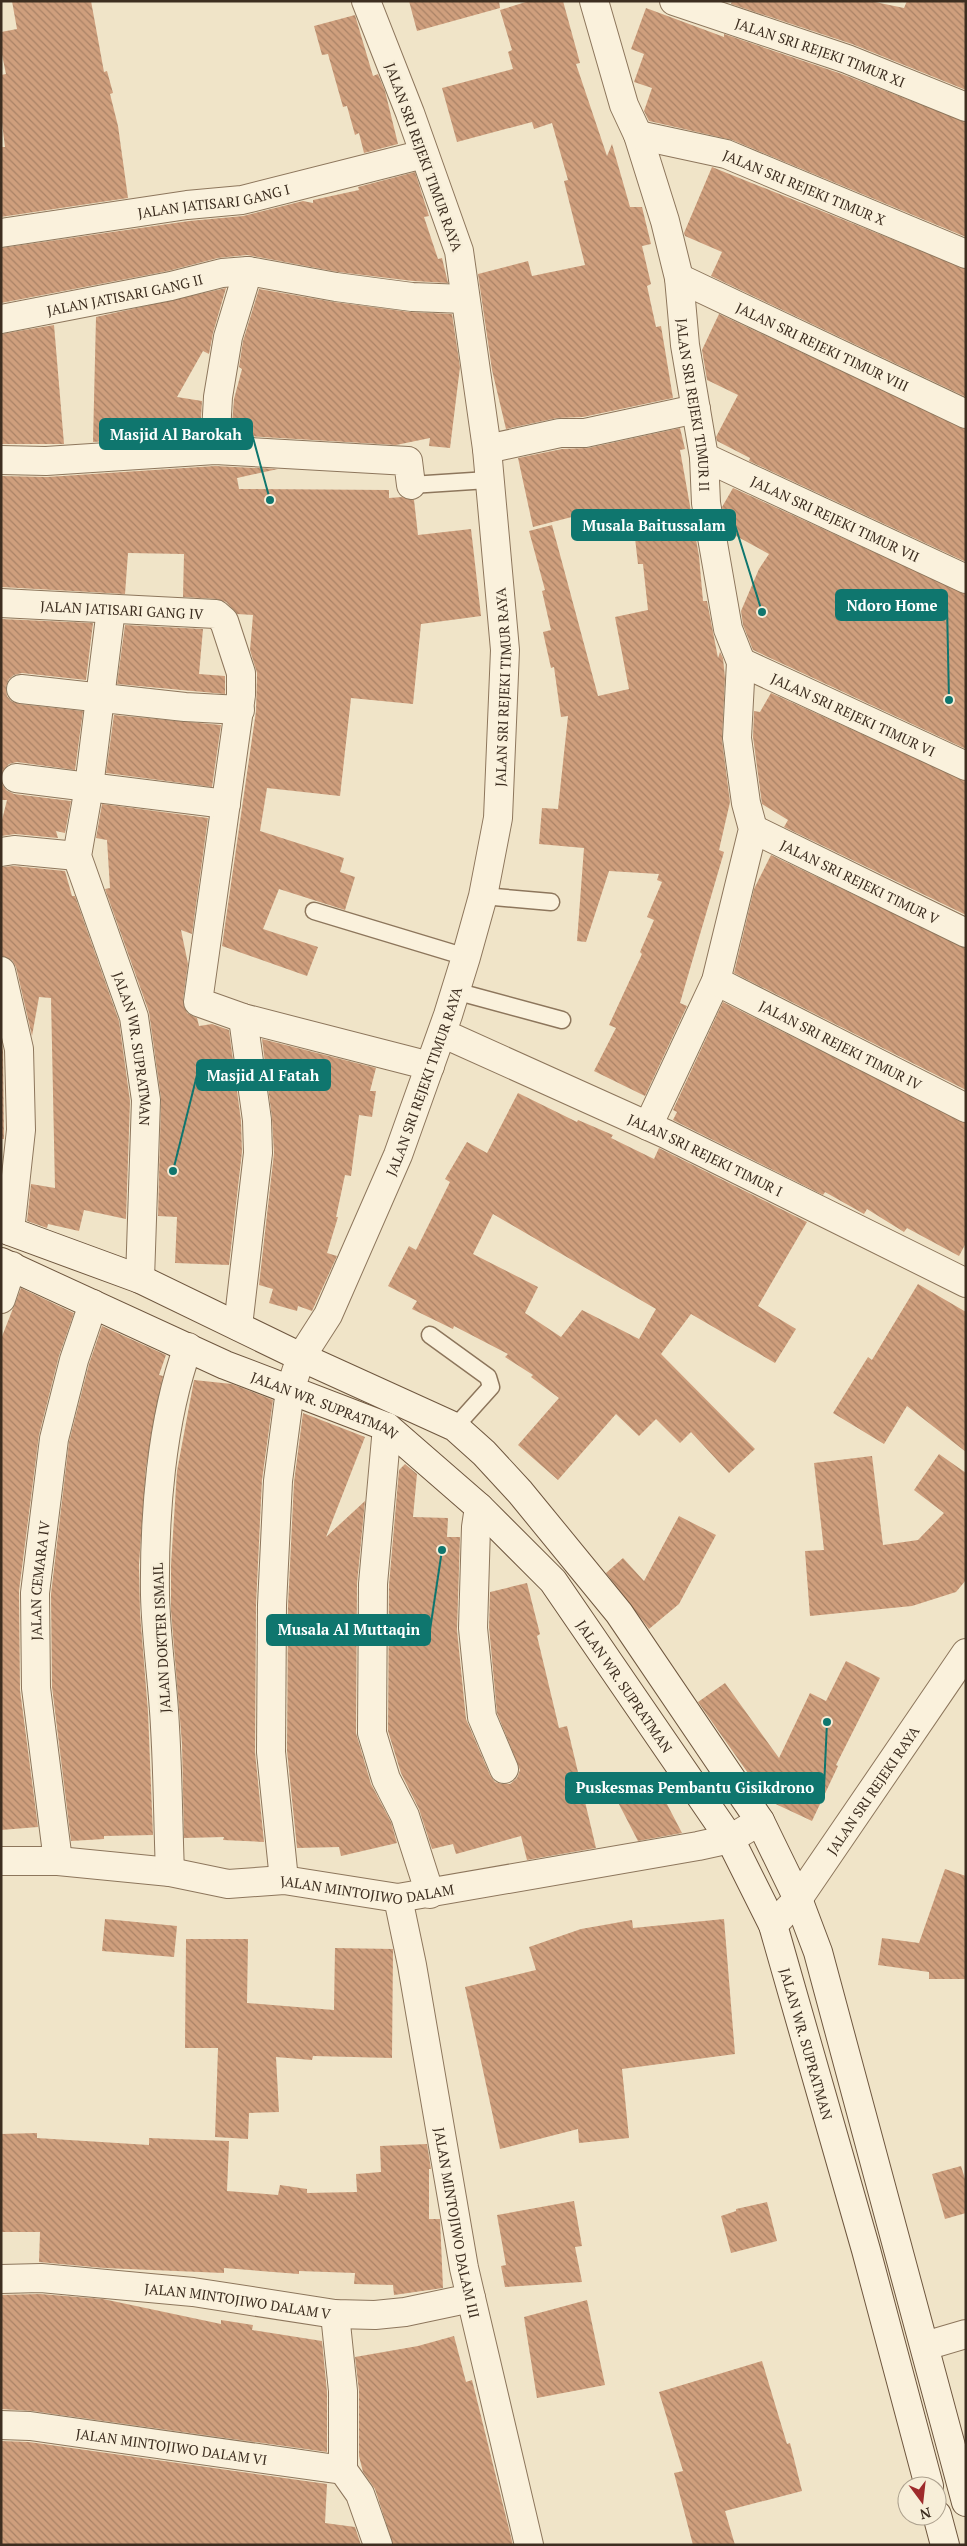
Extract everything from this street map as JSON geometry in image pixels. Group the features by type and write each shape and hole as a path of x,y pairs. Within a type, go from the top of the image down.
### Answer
{"street":[{"name":"JALAN SRI REJEKI TIMUR RAYA","path":"290,1390 301,1357 332,1306 398,1155 442,1034 483,896 498,818 505,650 488,480 487,449 459,251 366,1"},
{"name":"JALAN SRI REJEKI TIMUR II","path":"594,1 624,105 638,135 665,221 679,278 684,345 704,457 706,503 728,629 741,662 737,738 746,803 753,829 716,981 648,1126"},
{"name":"JALAN SRI REJEKI TIMUR XI","path":"674,1 847,59 966,108"},
{"name":"JALAN SRI REJEKI TIMUR X","path":"638,135 726,154 966,254"},
{"name":"JALAN JATISARI GANG I","path":"1,233 187,205 242,200 424,154"},
{"name":"JALAN JATISARI GANG II","path":"1,319 171,286 222,273 248,271 336,288 412,297 465,299"},
{"path":"215,450 218,397 228,337 248,271"},
{"name":"JALAN SRI REJEKI TIMUR VIII","path":"679,278 966,414"},
{"path":"487,449 560,433 584,433 696,409"},
{"path":"1,460 46,461 215,450 408,462 411,485"},
{"name":"JALAN SRI REJEKI TIMUR VII","path":"704,457 966,579"},
{"name":"JALAN JATISARI GANG IV","path":"1,603 216,614 224,621 240,673 240,703 207,950 198,1000 243,1018"},
{"path":"1,852 14,850 77,856 89,787 111,609"},
{"name":"JALAN SRI REJEKI TIMUR VI","path":"741,662 966,766"},
{"path":"21,689 101,696 185,707 240,703"},
{"path":"16,778 226,804"},
{"name":"JALAN SRI REJEKI TIMUR V","path":"753,829 966,933"},
{"name":"JALAN WR. SUPRATMAN","path":"77,856 134,1018 146,1100 140,1279"},
{"path":"1,971 19,1049 21,1130 6,1230 140,1279 301,1357 455,1427 520,1492 620,1613 760,1821 798,1899 818,1952 966,2502"},
{"name":"JALAN SRI REJEKI TIMUR IV","path":"716,981 966,1108"},
{"path":"238,1326 258,1153 257,1120 243,1018 430,1066"},
{"name":"JALAN SRI REJEKI TIMUR I","path":"442,1034 648,1126 962,1272"},
{"path":"1,1299 7,1264"},
{"name":"JALAN WR. SUPRATMAN","path":"7,1264 188,1347 290,1390 387,1427 478,1507 553,1581 730,1839 773,1925 866,2250 926,2476"},
{"name":"JALAN CEMARA IV","path":"58,1861 36,1688 34,1593 54,1439 74,1360 93,1304"},
{"name":"JALAN DOKTER ISMAIL","path":"170,1872 165,1728 156,1595 158,1520 162,1460 180,1368 188,1347"},
{"path":"284,1880 271,1752 272,1614 278,1482 290,1390"},
{"path":"387,1427 373,1584 372,1734 386,1779 405,1816 430,1894"},
{"path":"478,1507 473,1628 482,1716 504,1769"},
{"name":"JALAN SRI REJEKI RAYA","path":"773,1925 798,1899 966,1653"},
{"path":"730,1839 760,1821"},
{"name":"JALAN MINTOJIWO DALAM","path":"1,1861 58,1861 170,1872 228,1884 284,1880 398,1898 430,1894 730,1839"},
{"name":"JALAN MINTOJIWO DALAM III","path":"398,1898 471,2298 528,2545"},
{"path":"453,2194 478,2252 547,2545"},
{"path":"866,2250 896,2241"},
{"name":"JALAN MINTOJIWO DALAM V","path":"1,2279 41,2278 193,2292 335,2314 375,2315 405,2312 471,2298"},
{"path":"335,2314 343,2391 343,2470 360,2494 378,2545"},
{"path":"925,2346 966,2334"},
{"name":"JALAN MINTOJIWO DALAM VI","path":"1,2425 30,2426 343,2470"},
{"path":"940,2526 945,2545"}],"lane":[{"path":"411,485 488,480"},
{"path":"483,896 551,902"},
{"path":"314,911 466,957"},
{"path":"455,991 562,1020"},
{"path":"430,1335 488,1376 490,1387 487,1392 455,1427"}],"building":[{"path":"12,1 91,1 104,72 107,71 113,93 110,94 118,126 128,198 1,217 1,147 5,147 1,115 1,75 6,74 1,50 1,32 17,29"},
{"path":"409,1 499,1 500,8 417,31"},
{"path":"529,1 563,1 580,63 576,64 607,156 612,144 630,207 642,207 651,244 642,246 651,284 647,286 656,327 661,326 673,398 583,417 557,418 506,429 492,370 478,274 528,261 532,276 585,265 564,181 568,180 552,123 534,129 532,122 457,142 442,88 513,69 508,52 512,50 500,10"},
{"path":"732,1 870,1 904,8 907,1 966,1 966,90 852,44 731,4"},
{"path":"646,8 724,37 724,34 842,74 966,122 966,237 732,140 649,121 644,111 652,88 634,82 644,54 631,49"},
{"path":"355,15 373,76 378,74 385,91 398,144 364,153 359,133 355,135 347,106 343,107 328,54 322,55 314,26"},
{"path":"712,167 966,269 966,397 711,276 722,252 685,236 684,233"},
{"path":"415,172 429,216 424,217 438,259 442,258 448,283 338,272 247,255 218,258 168,271 1,303 1,248 189,221 243,216 303,201 313,203 313,200 359,190 358,187"},
{"path":"226,288 209,354 203,351 177,397 202,401 200,435 93,442 96,317"},
{"path":"259,289 334,302 410,312 452,314 460,367 450,448 429,446 430,438 396,445 231,435 234,399 242,369 239,367 243,341"},
{"path":"719,314 966,429 966,562 749,461 750,458 717,441 716,437 738,395 707,380 702,350"},
{"path":"54,325 64,444 1,444 1,334"},
{"path":"680,428 685,449 680,450 699,556 703,601 707,601 718,658 720,652 723,658 725,678 722,740 730,802 719,850 724,852 680,1003 687,1006 645,1096 594,1071 616,1028 609,1025 642,954 640,952 654,920 647,917 662,882 657,880 659,874 609,871 586,942 577,941 584,848 539,844 542,808 558,809 568,716 561,717 554,667 551,668 543,632 551,630 542,591 545,590 529,531 552,525 598,696 629,689 615,617 648,610 643,564 638,564 633,521 598,528 595,511 533,527 518,458 562,449 588,448"},
{"path":"215,466 278,469 237,478 239,489 389,490 389,498 402,497 414,500 418,535 471,529 481,616 421,624 413,704 351,698 340,796 267,788 260,831 344,858 340,872 355,877 345,910 279,889 263,929 318,947 307,976 222,946 256,711 257,673 250,650 253,615 237,614 226,602 217,599 183,597 184,554 128,553 125,594 1,587 1,476 47,477"},
{"path":"733,488 966,594 966,749 753,650 743,625 741,611 759,569 769,554 727,531 722,507"},
{"path":"1,619 93,623 86,680 22,673 14,675 9,679 6,687 7,696 11,701 19,704 83,711 75,770 17,762 9,764 1,774"},
{"path":"125,625 203,629 199,674 225,676 225,694 117,684"},
{"path":"771,693 966,781 966,915 784,827 788,820 762,804 753,737 754,711 760,712"},
{"path":"114,715 221,725 212,787 106,773"},
{"path":"1,782 6,790 14,794 71,801 65,833 56,831 58,838 15,834 1,836 1,824 7,800 1,800"},
{"path":"102,804 208,818 192,934 181,930 188,964 183,1000 187,1013 197,1018 199,1026 212,1024 229,1030 241,1121 242,1152 229,1265 175,1263 177,1217 158,1216 161,1098 149,1012 105,889 110,888 107,840 96,838"},
{"path":"771,855 966,948 966,1090 734,973 754,889"},
{"path":"14,866 65,871 72,896 75,896 119,1021 130,1101 126,1219 84,1210 79,1231 48,1224 47,1228 27,1221 31,1184 55,1188 51,998 39,997 32,1036 16,967 12,960 1,956 1,867"},
{"path":"723,1002 966,1123 966,1243 959,1256 907,1228 904,1232 867,1209 864,1214 825,1192 823,1195 673,1120 677,1112 673,1110"},
{"path":"262,1039 376,1068 370,1091 376,1091 372,1117 359,1115 351,1176 345,1175 336,1217 338,1217 327,1253 337,1256 312,1311 298,1306 297,1311 269,1303 273,1289 259,1285 274,1153 272,1118"},
{"path":"1,1042 3,1051 4,1139 1,1139"},
{"path":"518,1093 577,1122 578,1120 613,1135 611,1138 654,1159 659,1148 807,1222 758,1306 796,1329 775,1363 691,1314 661,1354 755,1449 729,1473 691,1432 680,1443 656,1419 639,1436 616,1414 558,1480 518,1445 559,1398 531,1377 533,1375 505,1357 508,1354 454,1326 453,1329 412,1309 417,1301 388,1286 409,1246 416,1250 450,1182 445,1179 467,1142 487,1153","holes":["493,1214 656,1309 639,1339 582,1310 561,1337 525,1313 538,1287 473,1254"]},
{"path":"918,1284 966,1312 966,1452 907,1406 884,1444 833,1413 868,1357 872,1360"},
{"path":"21,1288 74,1313 59,1356 39,1435 19,1591 20,1690 38,1827 1,1830 1,1339"},
{"path":"102,1326 166,1355 159,1375 163,1376 146,1467 139,1565 153,1835 104,1836 104,1839 71,1841 52,1687 51,1594 69,1442 89,1364"},
{"path":"194,1380 232,1384 273,1400 262,1480 256,1605 255,1752 264,1842 223,1840 224,1837 184,1838 182,1744 171,1611 171,1565 177,1471"},
{"path":"303,1413 365,1437 326,1537 365,1501 357,1584 356,1733 371,1784 391,1822 397,1843 341,1856 339,1847 297,1848 287,1751 288,1605 294,1482"},
{"path":"939,1454 966,1473 966,1580 956,1592 912,1606 810,1616 805,1551 824,1550 814,1463 872,1456 883,1545 918,1540 944,1513 914,1490"},
{"path":"405,1464 417,1474 413,1517 448,1518 447,1537 460,1537 457,1630 466,1719 490,1775 495,1782 510,1784 517,1778 520,1770 497,1713 489,1627 490,1592 527,1583 540,1634 537,1636 559,1728 567,1726 596,1848 527,1860 521,1836 456,1854 453,1844 432,1849 419,1809 401,1773 388,1731 389,1585 399,1470"},
{"path":"679,1516 716,1535 679,1604 649,1629 606,1573 623,1558 644,1581"},
{"path":"846,1661 880,1678 836,1765 838,1766 812,1821 767,1800 698,1702 725,1683 779,1758 810,1693 826,1701"},
{"path":"624,1777 657,1785 682,1833 638,1841 607,1781"},
{"path":"945,1869 966,1876 966,1979 929,1979 929,1972 878,1965 882,1938 919,1943"},
{"path":"105,1919 177,1926 174,1957 102,1951"},
{"path":"724,1919 735,2054 622,2069 629,2138 579,2143 578,2129 500,2149 465,1987 536,1970 529,1947 581,1929 632,1920 633,1928"},
{"path":"186,1939 248,1939 247,2003 334,2010 335,1948 393,1949 392,2058 313,2056 312,2060 276,2057 279,2112 249,2113 248,2139 215,2137 218,2048 185,2048"},
{"path":"37,2133 37,2138 149,2145 149,2138 229,2141 227,2191 278,2195 280,2185 307,2189 307,2193 357,2192 356,2174 381,2172 380,2146 427,2144 431,2169 429,2169 429,2219 440,2219 443,2288 394,2295 393,2285 354,2284 355,2273 299,2271 299,2274 224,2268 224,2273 104,2268 39,2262 40,2232 1,2232 1,2134"},
{"path":"961,2166 966,2182 966,2213 945,2219 932,2174"},
{"path":"574,2201 582,2246 575,2247 582,2282 505,2287 501,2266 506,2265 497,2215"},
{"path":"767,2202 777,2241 731,2253 721,2216 736,2211 736,2209"},
{"path":"40,2294 103,2299 221,2324 221,2320 253,2325 252,2330 322,2341 327,2392 327,2452 32,2411 1,2409 1,2295"},
{"path":"587,2300 605,2385 537,2398 524,2317"},
{"path":"454,2336 466,2382 472,2380 513,2545 393,2545 375,2489 363,2472 359,2456 359,2391 355,2357 418,2346"},
{"path":"762,2361 787,2444 790,2443 802,2491 725,2511 735,2545 693,2545 674,2473 683,2471 659,2392"},
{"path":"1,2441 29,2442 327,2484 325,2523 355,2527 361,2545 1,2545"}],"place":[{"name":"Masjid Al Barokah","path":"270,500"},
{"name":"Musala Baitussalam","path":"762,612"},
{"name":"Ndoro Home","path":"949,700"},
{"name":"Masjid Al Fatah","path":"173,1171"},
{"name":"Musala Al Muttaqin","path":"442,1550"},
{"name":"Puskesmas Pembantu Gisikdrono","path":"827,1722"}]}
